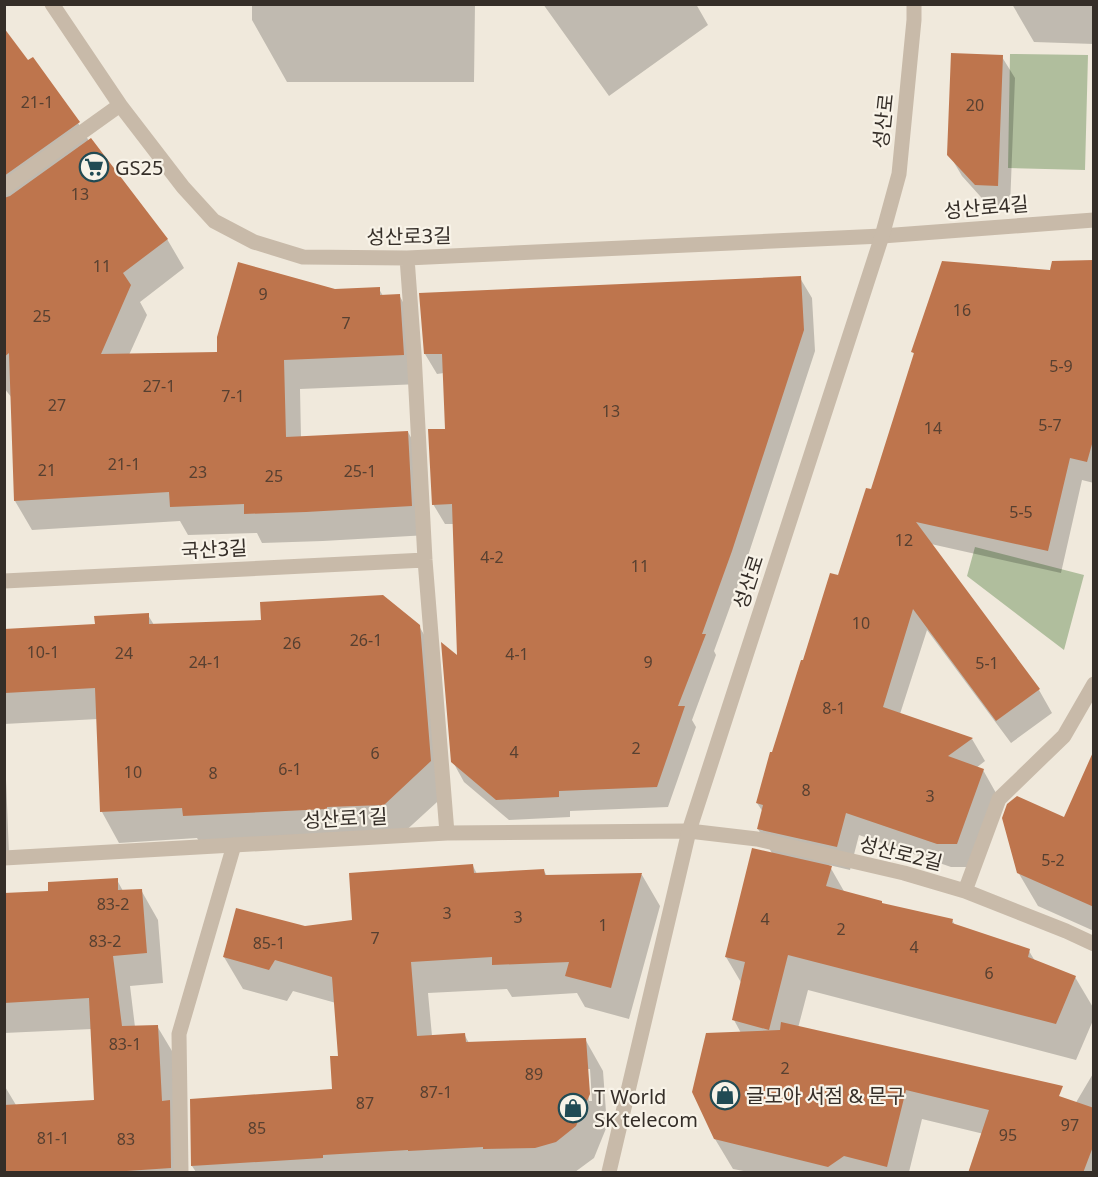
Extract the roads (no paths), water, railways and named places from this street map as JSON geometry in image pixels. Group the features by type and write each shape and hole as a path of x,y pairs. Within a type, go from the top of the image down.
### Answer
{"street":[{"name":"성산로3길","path":"52,4 120,105 183,187 214,221 254,242 303,257 406,258 882,236"},
{"name":"성산로","path":"609,1173 689,831 882,236 899,174 914,4"},
{"path":"4,188 120,105"},
{"name":"성산로4길","path":"882,236 1094,220"},
{"path":"406,258 414,353 425,560 447,833"},
{"name":"국산3길","path":"4,581 425,560"},
{"path":"965,891 999,799 1064,736 1094,684"},
{"name":"성산로1길","path":"4,858 447,833 689,831"},
{"name":"성산로2길","path":"689,831 757,839 904,873 965,891 1094,944"},
{"path":"181,1173 179,1034 234,845"}],"place":[{"name":"GS25","path":"94,167"},
{"name":"글모아 서점 & 문구","path":"725,1095"},
{"name":"T World SK telecom","path":"573,1108"}]}
